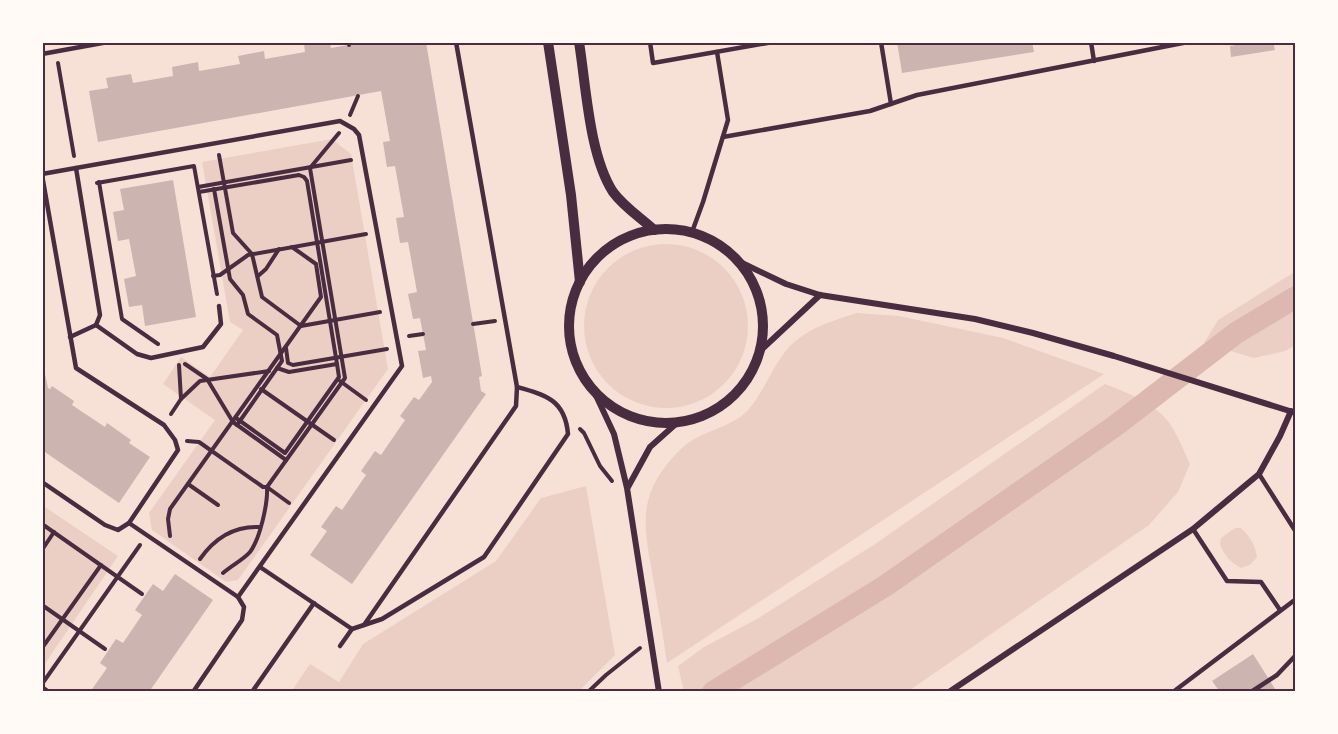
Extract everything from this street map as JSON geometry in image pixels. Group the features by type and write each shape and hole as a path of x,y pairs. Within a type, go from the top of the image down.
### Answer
{"street":[{"path":"548,42 571,195 580,283"},
{"path":"579,42 600,164 614,192 628,208 654,230"},
{"path":"673,229 692,232 726,249 740,262 751,278 762,314 763,333 760,351 748,377 730,399 714,410 697,418 678,422 659,423 641,419 623,413 607,403 582,374 574,357 570,338 573,300 590,267 611,247 636,234 654,230 673,229"},
{"path":"740,262 786,284 820,295 975,320 1033,333 1293,412 1259,474 1193,529 949,692"},
{"path":"760,351 820,295"},
{"path":"593,389 614,434 627,488 659,692"},
{"path":"627,488 650,447 678,422"}],"lane":[{"path":"42,54 108,42"},
{"path":"364,625 516,406 517,387 456,42"},
{"path":"650,42 653,63 773,42"},
{"path":"881,42 891,104"},
{"path":"1091,42 1094,61"},
{"path":"723,137 870,111 917,95 1188,42"},
{"path":"692,232 704,202 728,120 717,52"},
{"path":"42,482 105,525 118,530 129,523 178,450 175,440 164,425 76,368 42,175 340,121 347,123 359,135 402,366 238,597"},
{"path":"70,337 96,325 100,315 76,168"},
{"path":"96,325 137,354 151,358 203,346 221,324 219,306"},
{"path":"340,646 352,629 382,619 483,557 568,434 567,423 554,400 543,394 517,387"},
{"path":"1259,474 1296,532"},
{"path":"129,523 238,597 244,607 243,621 193,692"},
{"path":"1193,529 1227,580 1261,582 1280,610"},
{"path":"260,567 352,629"},
{"path":"1173,692 1296,599"},
{"path":"252,692 314,603"},
{"path":"1251,692 1277,675 1296,655"}],"path":[{"path":"56,51 76,168"},
{"path":"236,422 285,453 340,381 345,378 310,168 347,123 358,96"},
{"path":"217,143 233,233 252,254 262,297 301,326 391,310"},
{"path":"199,190 363,158"},
{"path":"78,186 194,166 217,295 213,301"},
{"path":"199,190 299,175 304,177 307,181 340,381 374,405"},
{"path":"99,182 122,319 159,344 168,342"},
{"path":"172,541 168,528 170,509 282,361 276,335 248,315 243,295 231,282 214,189"},
{"path":"213,276 252,254 377,232"},
{"path":"260,388 269,371 321,297 316,264 292,247"},
{"path":"257,277 266,269 279,249"},
{"path":"473,324 504,320"},
{"path":"286,348 288,363 293,365 398,347"},
{"path":"181,399 179,360 207,380 236,422 286,460"},
{"path":"278,368 289,372 337,364"},
{"path":"164,425 181,399 200,381 269,371"},
{"path":"260,388 344,448"},
{"path":"216,582 220,575 249,552 255,543 268,500 267,487 309,423"},
{"path":"567,423 573,423 584,433 610,481 627,488"},
{"path":"175,440 199,442 300,510"},
{"path":"188,484 218,505"},
{"path":"42,524 142,594"},
{"path":"199,560 219,539 234,530 259,527"},
{"path":"42,550 54,532"},
{"path":"49,692 42,686 147,535"},
{"path":"190,554 220,575"},
{"path":"42,648 101,565"},
{"path":"42,605 105,649"},
{"path":"588,692 636,649 652,644"}],"shaded area":[{"path":"332,139 351,154 388,369 238,580 226,582 152,530 149,513 215,420 163,384 181,357 210,377 243,330 230,322 202,162"},
{"path":"666,244 682,245 697,250 724,268 742,295 747,310 747,342 742,357 724,384 697,402 682,407 666,408 650,407 635,402 608,384 590,357 585,342 584,326 585,310 590,295 608,268 635,250 650,245"},
{"path":"1296,271 1296,345 1285,351 1254,358 1204,343 1218,320"},
{"path":"857,313 899,316 1003,338 1104,374 667,663 646,530 646,510 650,493 657,479 682,448 698,437 734,421 749,409 792,344 808,332"},
{"path":"1105,384 1140,399 1164,417 1177,436 1190,464 1178,492 1149,525 907,692 684,692 678,666 704,647 757,619 875,544"},
{"path":"586,486 615,655 578,692 291,692 310,664 339,682 363,644 496,561 541,498"},
{"path":"42,505 118,556 42,668"},
{"path":"1235,528 1241,528 1249,538 1257,557 1250,565 1241,568 1228,558 1220,544 1221,538"}],"building":[{"path":"330,42 331,48 365,42 426,42 482,376 479,377 481,391 486,394 352,584 310,555 327,531 321,527 336,506 342,510 366,475 361,471 375,451 381,455 405,420 400,416 414,397 419,400 432,382 431,376 423,378 418,351 426,350 420,318 413,319 408,294 417,292 408,242 400,243 396,218 404,217 395,166 387,167 383,142 390,141 381,91 98,142 89,91 108,88 106,78 131,74 133,83 173,76 172,67 198,62 199,71 240,64 238,56 264,51 265,59 305,52 304,44"},
{"path":"897,42 1032,42 1034,52 902,73"},
{"path":"1273,42 1275,50 1231,57 1230,46"},
{"path":"173,180 196,317 145,326 142,305 129,307 124,279 136,276 129,239 118,241 113,212 124,210 120,189"},
{"path":"42,360 48,388 52,386 74,401 72,405 105,427 107,423 131,440 129,443 150,457 119,503 42,450"},
{"path":"175,574 213,600 149,692 90,692 107,668 100,663 116,639 123,643 142,615 135,610 153,584 163,591"},
{"path":"1253,654 1277,692 1220,692 1212,681"}],"waterway":[{"path":"713,692 885,586 1115,426 1236,333 1296,297"}]}
